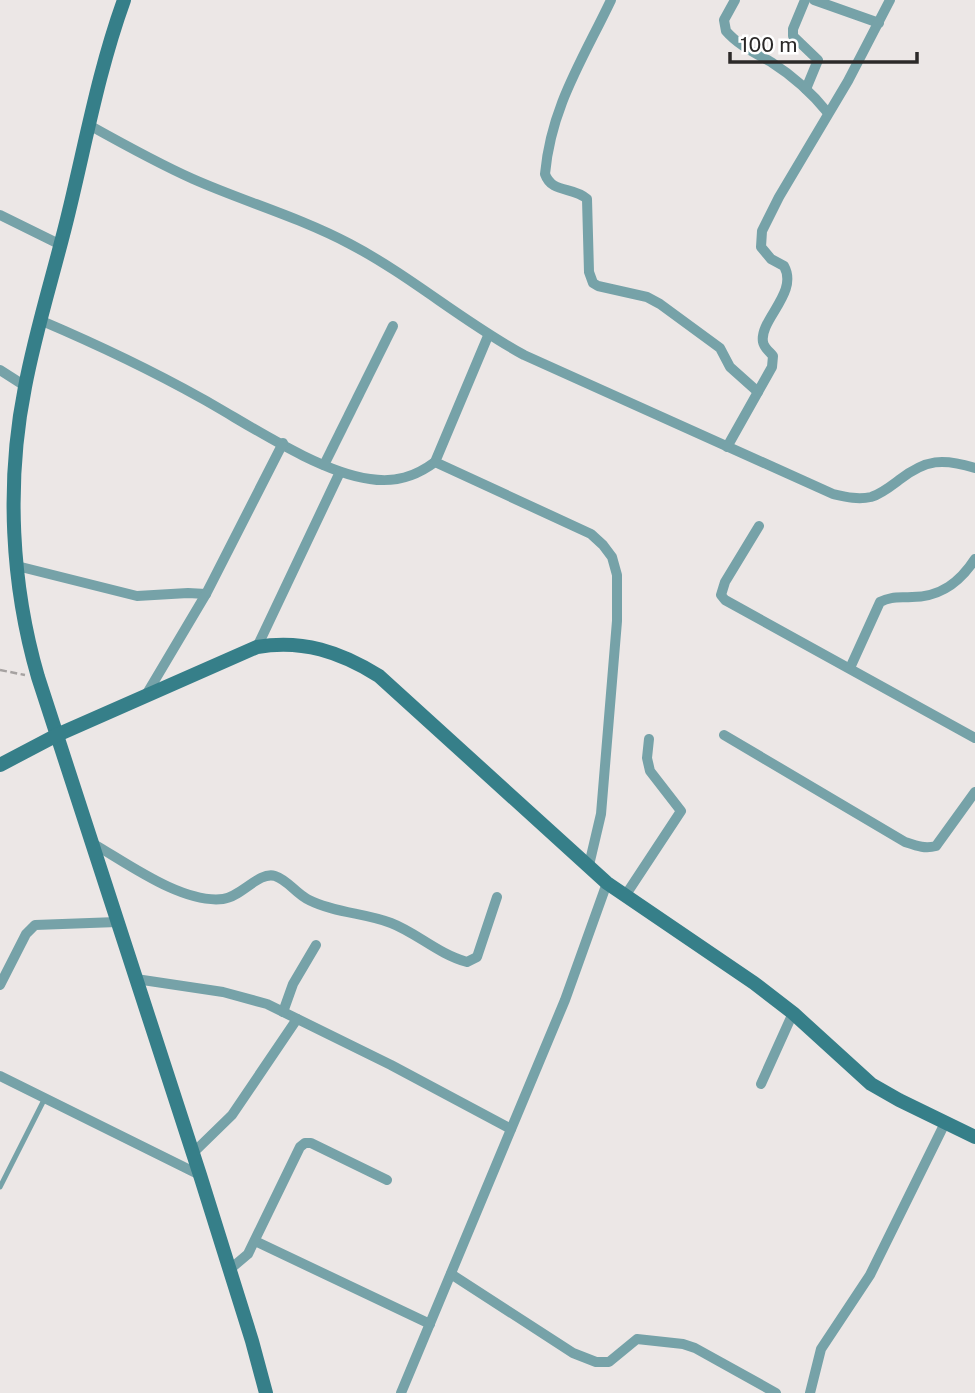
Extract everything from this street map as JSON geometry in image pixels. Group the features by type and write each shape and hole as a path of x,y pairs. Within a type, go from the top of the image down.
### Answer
{"street":[{"path":"124,0 101,73 25,386 17,437 14,498 17,566 28,641 38,677 200,1175 252,1341 265,1393"},
{"path":"611,0 556,114 547,151 545,174 552,186 578,193 587,199 589,272 593,283 647,297 660,304 720,348 730,367 758,391"},
{"path":"735,0 724,20 726,32 806,89 828,113"},
{"path":"805,0 793,29 793,36 818,60 806,89"},
{"path":"814,0 879,23"},
{"path":"727,447 774,362 763,342 763,336 786,289 788,278 784,266 771,259 761,247 762,231 890,0"},
{"path":"89,125 194,179 349,243 387,264 488,336 524,355 802,482 853,499 873,496 915,468 930,462 946,461 975,468"},
{"path":"0,215 61,245"},
{"path":"42,321 146,368 324,465 369,479 395,481 421,472 435,462 488,336"},
{"path":"324,465 393,326"},
{"path":"0,370 25,386"},
{"path":"146,695 206,594 283,443"},
{"path":"435,462 591,534 612,557 617,575 617,621 601,814 589,865"},
{"path":"257,647 340,472"},
{"path":"759,526 725,582 721,595 725,600 975,738"},
{"path":"850,668 880,602 889,597 928,597 949,587 965,574 975,559"},
{"path":"17,566 137,596 206,594"},
{"path":"0,765 57,735 257,647 281,643 308,645 356,661 379,676 607,883 754,983 793,1013 872,1084 975,1137"},
{"path":"724,735 918,847 928,849 936,846 975,792"},
{"path":"625,896 681,811 650,771 647,758 649,739"},
{"path":"91,843 167,885 191,895 223,899 239,895 261,878 269,875 278,877 306,899 355,915 388,922 437,950 467,962 477,957 497,897"},
{"path":"401,1393 565,1000 607,883"},
{"path":"0,985 26,934 35,925 117,922"},
{"path":"283,1012 293,984 317,945"},
{"path":"136,979 250,998 391,1065 511,1129"},
{"path":"761,1083 793,1013"},
{"path":"193,1153 240,1105 297,1019"},
{"path":"0,1076 200,1175"},
{"path":"810,1393 821,1349 870,1275 945,1123"},
{"path":"229,1270 239,1263 255,1241 300,1147 305,1143 320,1147 387,1180"},
{"path":"255,1241 430,1324"},
{"path":"452,1274 587,1360 609,1362 637,1339 683,1344 776,1393"}],"lane":[{"path":"0,1187 45,1098"}],"path":[{"path":"0,670 38,677"}]}
